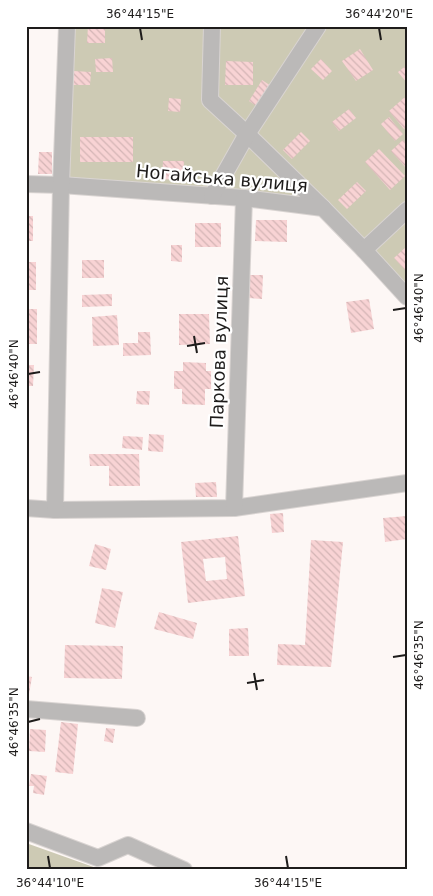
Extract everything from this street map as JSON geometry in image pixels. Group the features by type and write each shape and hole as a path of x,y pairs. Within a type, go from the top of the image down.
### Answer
{"street":[{"path":"55,510 66,26"},
{"path":"212,26 210,100 323,208"},
{"path":"212,196 247,134 318,26"},
{"name":"Ногайська вулиця","path":"26,184 244,198 323,208 407,297"},
{"name":"Паркова вулиця","path":"234,508 244,198"},
{"path":"364,250 407,210"},
{"path":"26,508 55,510 234,508 407,483"},
{"path":"26,709 137,718"},
{"path":"26,831 98,858 128,846 184,870"}],"shaded area":[{"path":"67,26 407,26 407,297 323,208 61,185"},
{"path":"26,843 102,870 26,870"}],"building":[{"path":"88,26 105,26 105,43 87,43"},
{"path":"360,49 373,70 356,81 342,61"},
{"path":"112,58 113,72 96,72 95,59"},
{"path":"321,59 332,71 323,80 311,69"},
{"path":"226,61 253,62 253,85 225,85"},
{"path":"407,65 407,83 398,72"},
{"path":"74,71 91,72 90,85 73,85"},
{"path":"262,80 271,86 258,107 249,101"},
{"path":"405,97 407,99 407,126 404,129 389,111"},
{"path":"169,98 181,99 180,112 168,111"},
{"path":"349,109 356,118 339,131 332,122"},
{"path":"389,117 403,134 395,141 381,124"},
{"path":"301,132 310,141 292,159 283,150"},
{"path":"80,137 133,137 133,162 80,162"},
{"path":"403,140 407,144 407,169 391,151"},
{"path":"379,149 405,176 390,190 365,162"},
{"path":"39,152 52,152 52,174 38,174"},
{"path":"163,161 184,161 183,180 162,179"},
{"path":"357,182 366,191 347,209 338,200"},
{"path":"26,216 33,216 33,241 26,241"},
{"path":"256,220 287,220 287,242 255,241"},
{"path":"195,223 221,223 221,247 195,247"},
{"path":"171,245 182,245 182,262 171,261"},
{"path":"407,246 407,272 394,258"},
{"path":"82,260 104,260 104,278 82,278"},
{"path":"26,262 36,262 36,290 26,290"},
{"path":"249,275 263,275 262,299 248,298"},
{"path":"221,286 229,287 229,299 220,298"},
{"path":"112,294 112,306 82,307 82,295"},
{"path":"369,299 374,329 351,333 346,302"},
{"path":"26,309 37,309 37,344 26,344"},
{"path":"179,314 209,314 210,344 179,345"},
{"path":"117,315 119,345 93,346 92,317"},
{"path":"138,332 150,332 151,355 123,356 123,343 138,343"},
{"path":"183,362 206,363 206,371 211,371 211,389 205,389 205,405 182,404 182,389 174,389 174,371 183,371"},
{"path":"26,365 34,365 33,386 26,386"},
{"path":"137,391 150,391 149,405 136,404"},
{"path":"149,434 164,435 163,452 148,451"},
{"path":"123,436 143,437 142,450 122,448"},
{"path":"89,454 139,454 140,486 109,486 109,466 90,466"},
{"path":"216,482 217,497 196,497 195,483"},
{"path":"283,513 284,532 272,533 270,514"},
{"path":"407,516 407,539 385,542 383,518"},
{"path":"238,536 245,596 188,603 181,542","holes":["225,557 227,579 206,581 203,559"]},
{"path":"311,540 343,542 331,667 277,665 278,644 305,645"},
{"path":"95,544 111,549 106,570 89,566"},
{"path":"102,588 123,592 115,628 95,623"},
{"path":"159,612 197,623 193,639 154,629"},
{"path":"248,628 249,656 229,656 229,629"},
{"path":"65,645 123,646 122,679 64,678"},
{"path":"26,676 32,677 29,694 26,694"},
{"path":"61,722 78,724 73,774 55,772"},
{"path":"106,728 115,729 113,743 104,741"},
{"path":"30,729 46,730 45,752 29,751"},
{"path":"31,774 47,776 44,795 33,793 34,786 29,786"}]}
